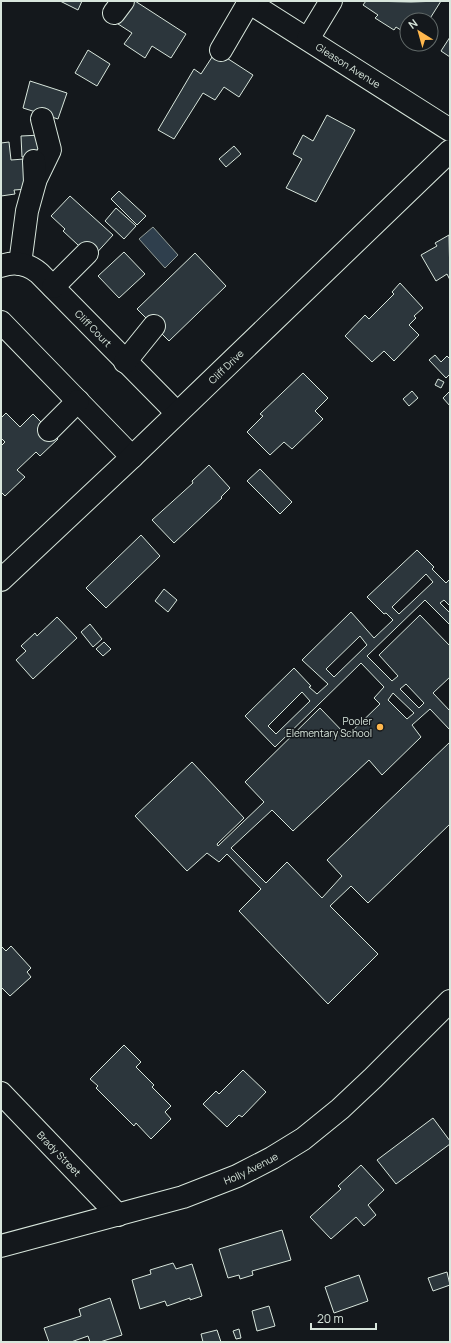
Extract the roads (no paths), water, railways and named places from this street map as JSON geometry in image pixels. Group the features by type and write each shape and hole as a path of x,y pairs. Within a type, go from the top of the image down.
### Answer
{"street":[{"path":"308,39 331,1"},
{"path":"221,50 248,2"},
{"name":"Gleason Avenue","path":"248,2 450,130"},
{"path":"11,265 35,182 50,150 42,119"},
{"name":"Cliff Drive","path":"1,580 132,457 450,151"},
{"path":"34,161 35,182"},
{"path":"53,287 86,253"},
{"name":"Cliff Court","path":"11,265 35,270 43,276 125,362 177,413"},
{"path":"1,322 132,457"},
{"path":"125,362 154,326"},
{"path":"49,430 78,401"},
{"name":"Holly Avenue","path":"1,1246 182,1197 237,1176 288,1149 318,1128 373,1078 450,1001"},
{"name":"Brady Street","path":"1,1093 118,1215"}],"water":[{"path":"153,227 178,255 165,268 139,239"}],"place":[{"name":"Pooler Elementary School","path":"380,727"}]}
